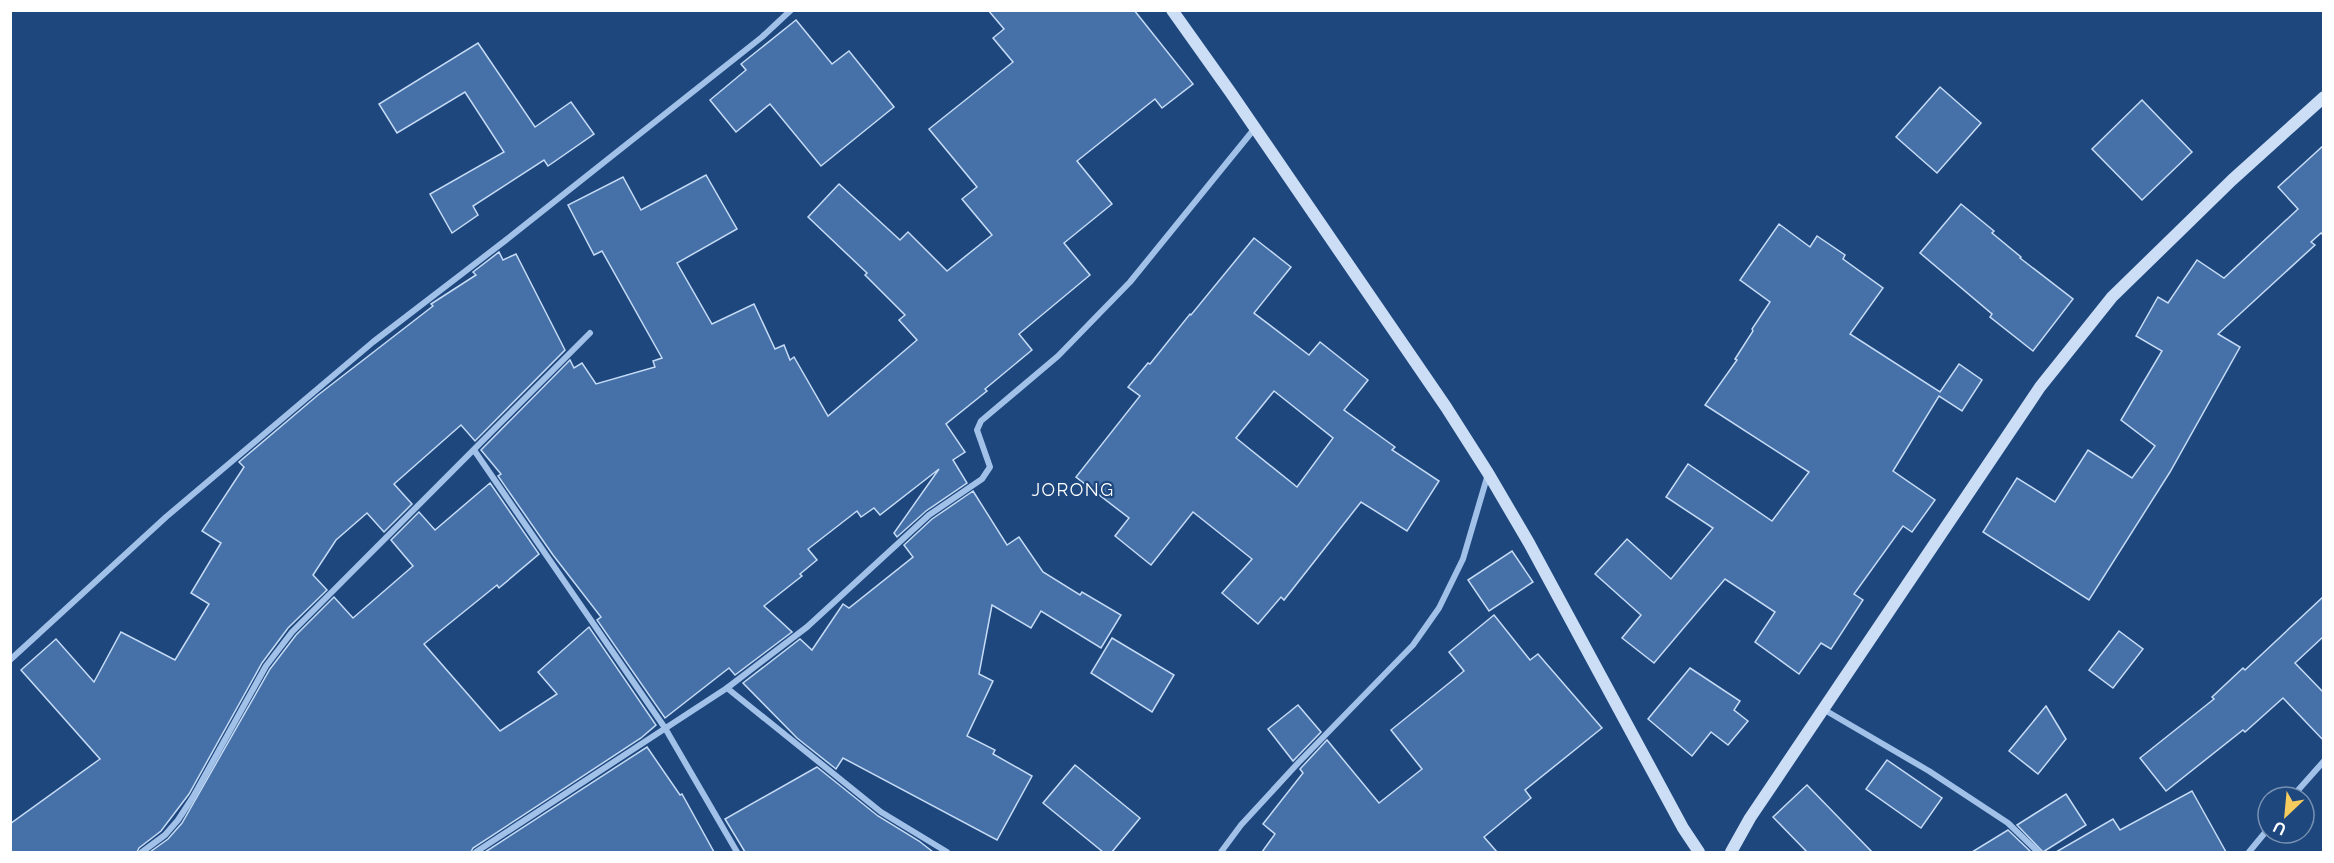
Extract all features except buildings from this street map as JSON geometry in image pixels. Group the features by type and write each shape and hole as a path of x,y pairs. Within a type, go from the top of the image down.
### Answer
{"street":[{"path":"10,660 166,518 373,342 524,226 762,37 791,10"},
{"path":"1172,10 1440,398 1488,473 1529,543 1683,828 1699,852"},
{"path":"1731,852 1750,818 2040,387 2112,297 2232,180 2324,97"},
{"path":"476,852 727,688 807,627 929,515 982,479 990,466 977,430 981,421 1058,356 1130,282 1244,145 1255,128"},
{"path":"142,852 165,835 178,820 266,666 292,632 590,333"},
{"path":"474,450 665,728 737,852"},
{"path":"1221,852 1241,825 1299,762 1413,645 1439,608 1463,559 1488,473"},
{"path":"727,688 881,812 947,852"},
{"path":"1823,709 1929,771 2008,823 2038,852"},
{"path":"2303,785 2324,761"}],"district":[{"name":"JORONG","path":"1073,490"}]}
